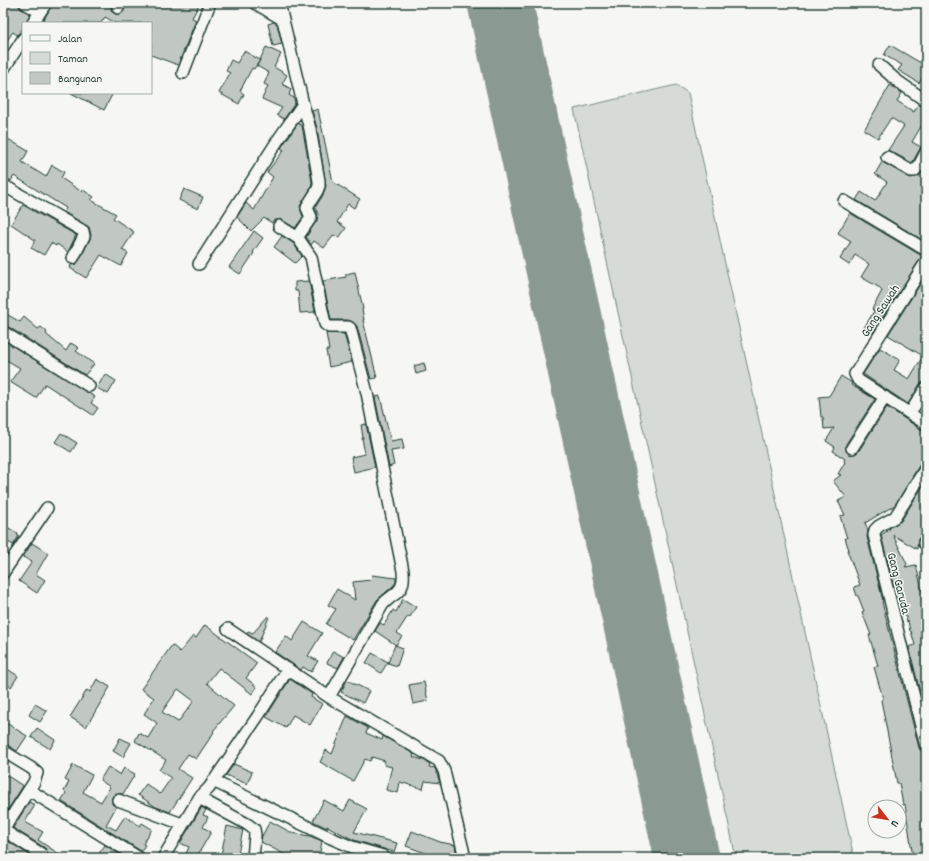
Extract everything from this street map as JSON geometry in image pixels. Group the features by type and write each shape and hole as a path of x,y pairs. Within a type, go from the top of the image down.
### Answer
{"street":[{"path":"25,3 43,8 34,22"},
{"path":"183,73 210,3"},
{"path":"255,3 282,19"},
{"path":"279,3 310,129 319,186 307,208 311,216 310,219 298,238"},
{"path":"3,70 22,41"},
{"path":"879,65 896,80 926,101"},
{"path":"199,264 278,140 303,104"},
{"path":"887,157 911,171 914,171 919,166 926,152"},
{"path":"3,185 83,231 84,236 73,258"},
{"path":"844,201 926,250"},
{"path":"279,226 298,238 311,258 325,324 329,326 350,328 367,393 404,571 404,580 401,588 395,596 383,604 329,697"},
{"name":"Gang Sawah","path":"885,397 858,380 855,374 926,262"},
{"path":"3,332 89,386"},
{"path":"910,413 926,388"},
{"path":"852,448 885,397 926,424"},
{"name":"Gang Garuda","path":"926,468 895,517 879,526 875,530 874,535 926,746"},
{"path":"3,573 47,508"},
{"path":"228,629 329,697 435,757 442,765 465,858"},
{"path":"163,858 182,824 199,798 214,781 288,669"},
{"path":"3,751 31,768 37,774 36,780 3,830 41,854"},
{"path":"214,781 337,841 360,850 383,856"},
{"path":"29,790 139,858"},
{"path":"199,798 254,829 253,858"},
{"path":"118,800 182,824"}],"green space":[{"path":"676,85 688,93 854,858 736,858 574,109"}],"building":[{"path":"3,3 18,3 21,9 30,14 26,22 22,22 22,29 19,33 17,35 13,32 3,46"},
{"path":"53,3 112,3 112,12 119,15 124,11 127,3 200,3 192,18 196,20 178,65 152,55 152,22 113,22 105,17 102,22 43,22"},
{"path":"274,22 277,24 282,44 273,46 268,24"},
{"path":"890,45 926,66 926,72 919,83 898,70 902,65 884,55"},
{"path":"266,47 281,54 274,67 287,75 282,84 291,89 289,95 294,98 295,103 284,119 277,115 282,108 262,99 268,86 264,84 269,73 257,66"},
{"path":"244,51 260,60 254,69 252,68 240,91 244,94 239,104 219,93 230,73 226,71 231,60 237,63"},
{"path":"890,85 902,93 897,101 914,112 918,104 926,108 926,118 912,142 921,147 912,163 888,150 904,126 891,118 878,138 864,130"},
{"path":"73,94 112,94 104,110"},
{"path":"318,109 333,182 360,199 354,208 348,204 337,222 346,228 339,238 334,235 324,248 314,241 311,245 306,237 317,220 318,214 315,208 323,195 326,186 317,128 312,111"},
{"path":"298,123 302,126 312,182 311,188 300,206 303,217 295,228 282,220 274,220 272,223 264,218 251,231 237,217 246,203 254,210 273,177 267,172 284,150 281,148"},
{"path":"3,136 28,151 22,162 46,177 52,165 64,172 61,178 82,192 83,190 94,197 91,200 116,214 113,218 134,232 122,250 128,253 121,266 101,255 86,278 70,268 71,265 76,264 79,261 90,239 91,235 89,227 64,212 66,208 14,176 11,181 3,176"},
{"path":"882,162 911,178 919,176 926,168 926,242 856,200 861,192 875,201 887,182 875,174"},
{"path":"184,189 203,197 198,209 179,200"},
{"path":"23,205 76,235 68,252 57,244 56,246 51,243 44,255 31,248 35,240 11,224"},
{"path":"850,213 922,256 873,333 864,328 874,311 872,309 882,291 880,288 861,277 869,264 855,255 849,265 840,259 851,241 838,233"},
{"path":"254,231 263,238 240,274 229,267"},
{"path":"282,236 293,243 302,256 295,263 274,247"},
{"path":"355,272 363,309 363,320 377,378 371,379 357,326 348,320 331,320 323,281 346,277 346,274"},
{"path":"926,275 926,381 920,384 908,404 863,374 880,348 900,360 894,370 909,379 923,356 888,335"},
{"path":"309,281 315,312 300,313 298,291 295,291 295,282"},
{"path":"3,312 20,322 24,317 38,329 41,327 47,332 46,334 66,351 71,343 79,348 76,351 94,364 85,375 7,326 3,325"},
{"path":"326,333 344,334 352,362 329,367 326,350 329,350"},
{"path":"3,340 95,397 91,403 98,408 93,415 45,384 36,398 10,382 20,368 3,358"},
{"path":"424,363 426,371 416,374 414,366"},
{"path":"105,374 116,381 108,394 97,388"},
{"path":"841,376 852,383 851,385 875,399 846,444 846,451 849,454 855,454 858,452 887,407 922,430 926,431 926,461 920,464 895,505 865,523 868,530 867,537 882,602 919,748 921,751 926,753 926,759 922,760 926,781 926,858 913,858 907,818 907,799 902,799 899,783 897,783 881,700 883,699 874,667 878,666 869,635 871,635 862,612 864,611 854,587 860,585 847,550 849,550 845,538 847,538 840,516 845,515 838,501 846,497 833,481 841,475 838,474 845,462 845,459 833,451 835,447 826,441 834,428 824,429 823,417 821,417 819,397 829,396"},
{"path":"380,396 391,441 402,439 404,449 391,451 394,465 389,467 375,397"},
{"path":"366,424 375,467 354,472 351,457 365,454 361,425"},
{"path":"61,433 77,443 71,452 55,442"},
{"path":"926,481 926,532 918,539 917,549 893,535 907,564 905,567 916,565 925,603 926,717 909,647 915,645 908,621 907,622 900,593 896,594 881,535 901,521"},
{"path":"3,524 19,536 13,545 3,539"},
{"path":"32,543 48,553 36,574 45,580 37,593 19,581 32,562 23,557"},
{"path":"372,575 396,578 396,582 377,600 353,640 326,624 336,609 328,605 337,589 355,600 353,582 371,580"},
{"path":"403,599 416,607 397,633 402,636 396,645 375,631 380,623 384,625 393,610 396,612"},
{"path":"268,616 269,617 259,642 247,634 248,631 253,633"},
{"path":"304,622 322,633 308,656 318,661 311,672 303,667 301,670 275,652 286,636 292,641"},
{"path":"205,625 257,663 246,678 257,687 252,694 219,668 207,683 234,706 213,731 214,732 196,759 188,754 178,769 192,778 170,812 156,807 138,795 146,784 160,794 171,778 159,770 166,760 135,741 139,733 148,738 157,723 144,714 154,698 141,689 172,645 180,652 193,636 196,638","holes":["178,689 194,701 178,722 162,712"]},
{"path":"395,645 403,648 397,666 388,663"},
{"path":"333,651 344,657 338,668 327,663"},
{"path":"372,653 388,662 381,673 366,663"},
{"path":"3,666 18,676 11,687 3,682"},
{"path":"97,679 110,687 86,727 70,717 87,690 90,692"},
{"path":"290,679 312,694 311,697 322,704 310,725 293,715 286,728 266,717"},
{"path":"347,680 369,691 363,703 341,692"},
{"path":"424,682 428,701 413,704 409,685"},
{"path":"35,704 47,711 40,722 29,715"},
{"path":"347,716 368,728 366,733 382,740 383,736 414,754 413,757 430,764 429,767 435,768 440,783 425,781 423,789 400,782 398,793 386,790 392,767 384,765 385,761 372,757 370,761 365,759 353,781 320,762 326,750 332,754"},
{"path":"3,721 27,736 17,751 3,742"},
{"path":"37,728 55,740 50,749 31,737"},
{"path":"120,738 131,743 123,757 113,751"},
{"path":"234,764 252,772 247,784 226,775"},
{"path":"73,765 92,775 83,792 101,802 110,787 100,780 108,767 120,775 124,768 135,774 123,794 116,793 112,797 112,804 116,807 106,825 116,830 125,816 140,826 142,823 152,829 143,844 145,845 141,851 61,801 66,793 64,791 69,782 65,780"},
{"path":"3,773 23,786 3,817"},
{"path":"324,800 344,811 350,800 367,809 354,832 397,843 394,852 354,840 327,826 327,828 313,821"},
{"path":"29,802 35,805 25,822 43,832 38,840 65,858 47,858 48,854 45,848 13,828"},
{"path":"202,807 206,810 203,815 208,817 203,827 211,832 196,858 184,858 189,847 180,843"},
{"path":"270,821 292,833 310,836 322,841 319,858 291,858 261,842 262,836"},
{"path":"227,826 243,830 237,858 221,855"},
{"path":"412,831 440,842 455,845 457,858 446,858 431,855 406,846"},
{"path":"3,838 34,858 3,858"},
{"path":"105,845 124,857 96,858"}],"runway":[{"path":"500,3 687,858"}]}
